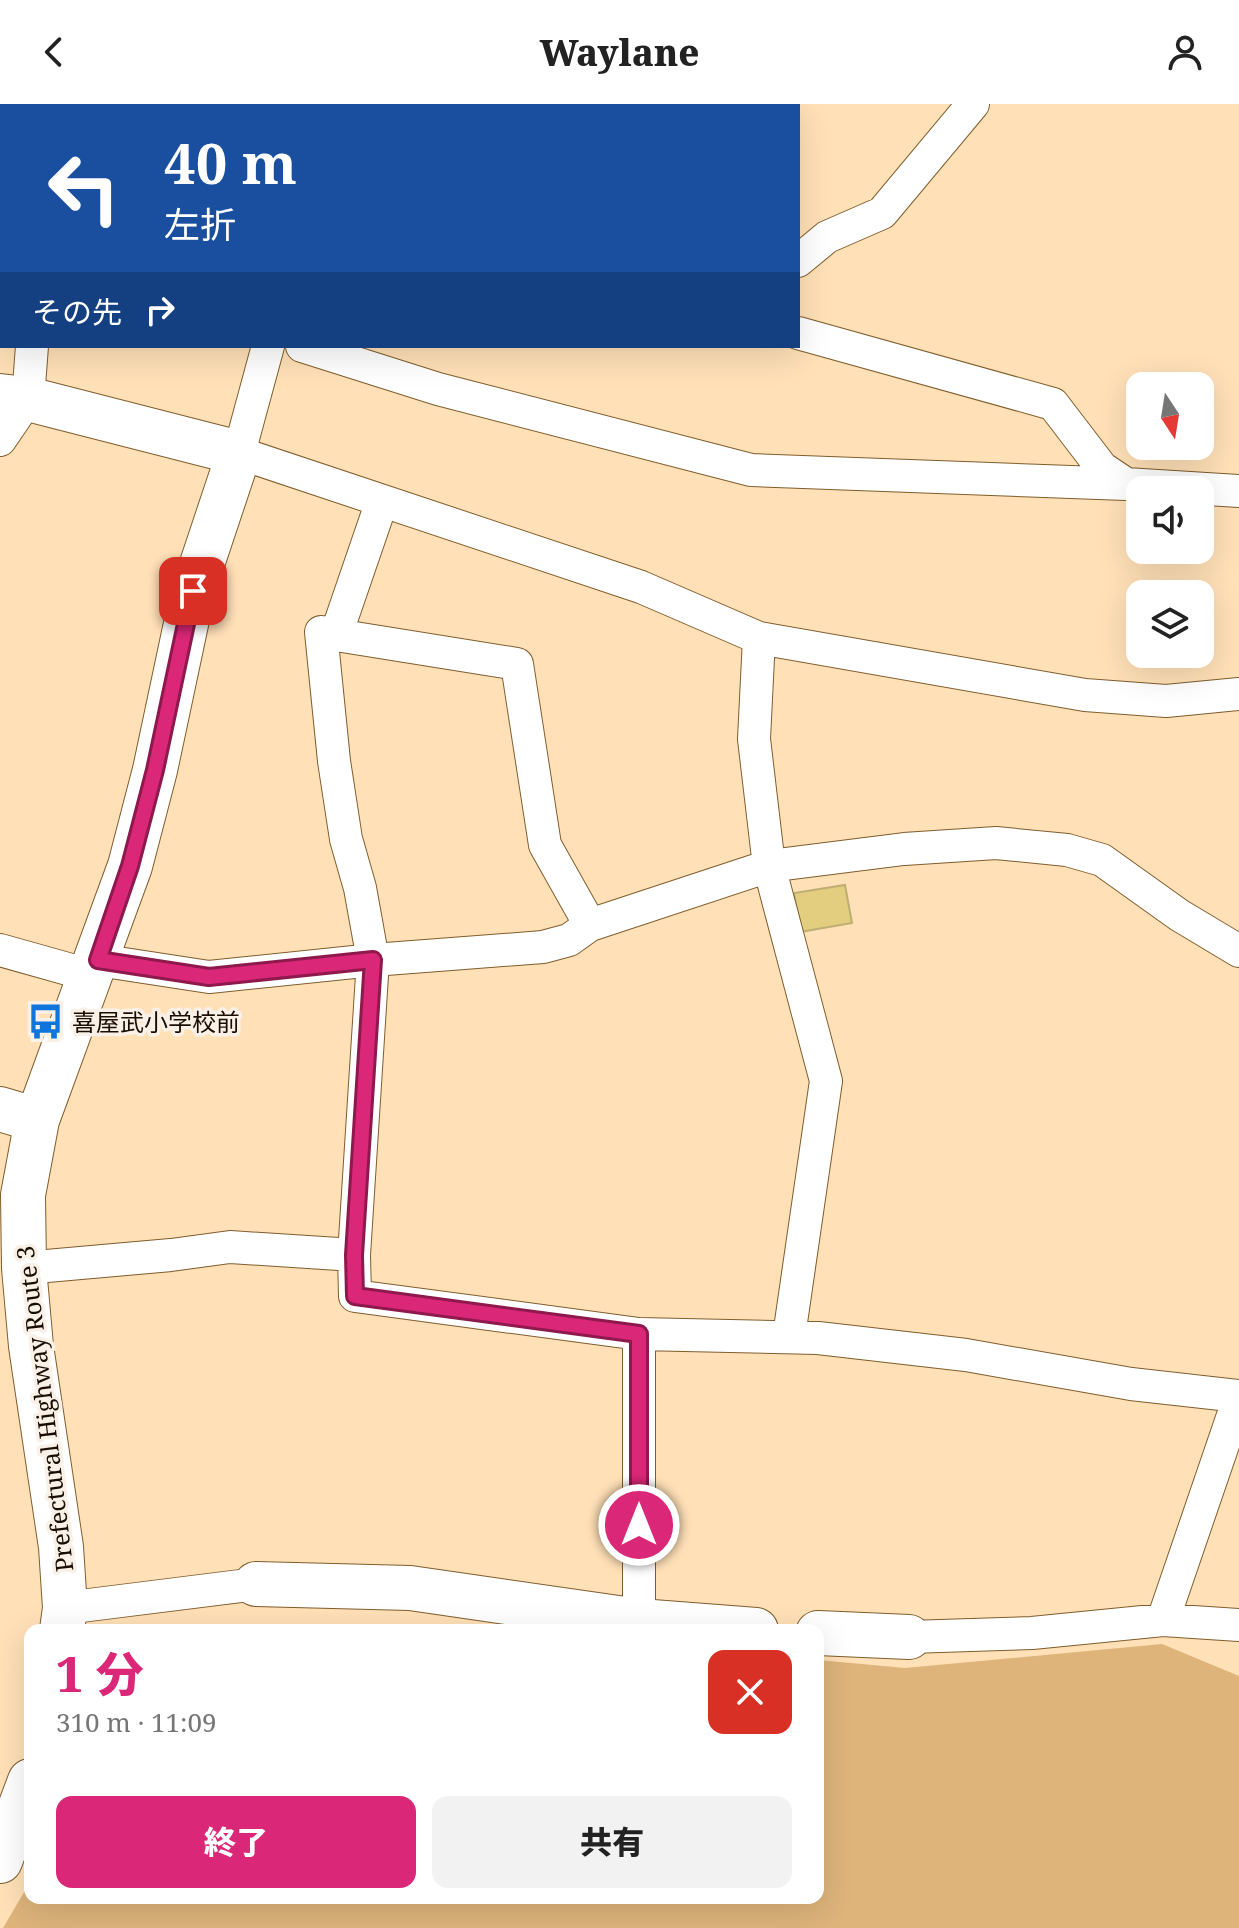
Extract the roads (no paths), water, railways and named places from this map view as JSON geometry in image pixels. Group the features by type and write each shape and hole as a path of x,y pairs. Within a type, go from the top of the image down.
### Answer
{"main road":[{"path":"14,397 239,453"},
{"name":"Prefectural Highway Route 3","path":"64,1619 61,1547 31,1346 24,1268 18,1114 93,968 130,866 155,770 193,591 239,453"},
{"path":"256,1584 410,1588 678,1624"},
{"path":"824,1633 909,1637"},
{"path":"0,1861 16,1805"}],"street":[{"path":"800,259 827,237 882,213 973,104"},
{"path":"800,334 1053,404 1102,468 1126,484"},
{"path":"0,440 31,348"},
{"path":"267,348 239,453 641,587 759,638 1085,695 1166,701 1239,694"},
{"path":"308,348 438,389 751,470 1126,484"},
{"path":"1214,489 1239,491"},
{"path":"336,635 382,501"},
{"path":"590,925 545,845 517,664 321,632 334,761 346,839 360,888 373,960 354,1255 355,1296 639,1334 789,1336 966,1355 1131,1384 1239,1397 1163,1620"},
{"path":"759,638 754,739 769,866 826,1081 789,1336"},
{"path":"0,950 93,968 209,977 543,947 569,940 590,925 769,866 904,849 996,843 1067,850 1102,860 1179,915 1239,951"},
{"path":"24,1268 230,1247 354,1255"},
{"path":"639,1334 639,1621"},
{"path":"64,1619 256,1584"},
{"path":"909,1637 1032,1633 1163,1620 1239,1625"}],"place":[{"name":"喜屋武小学校前","path":"46,1021"}]}
